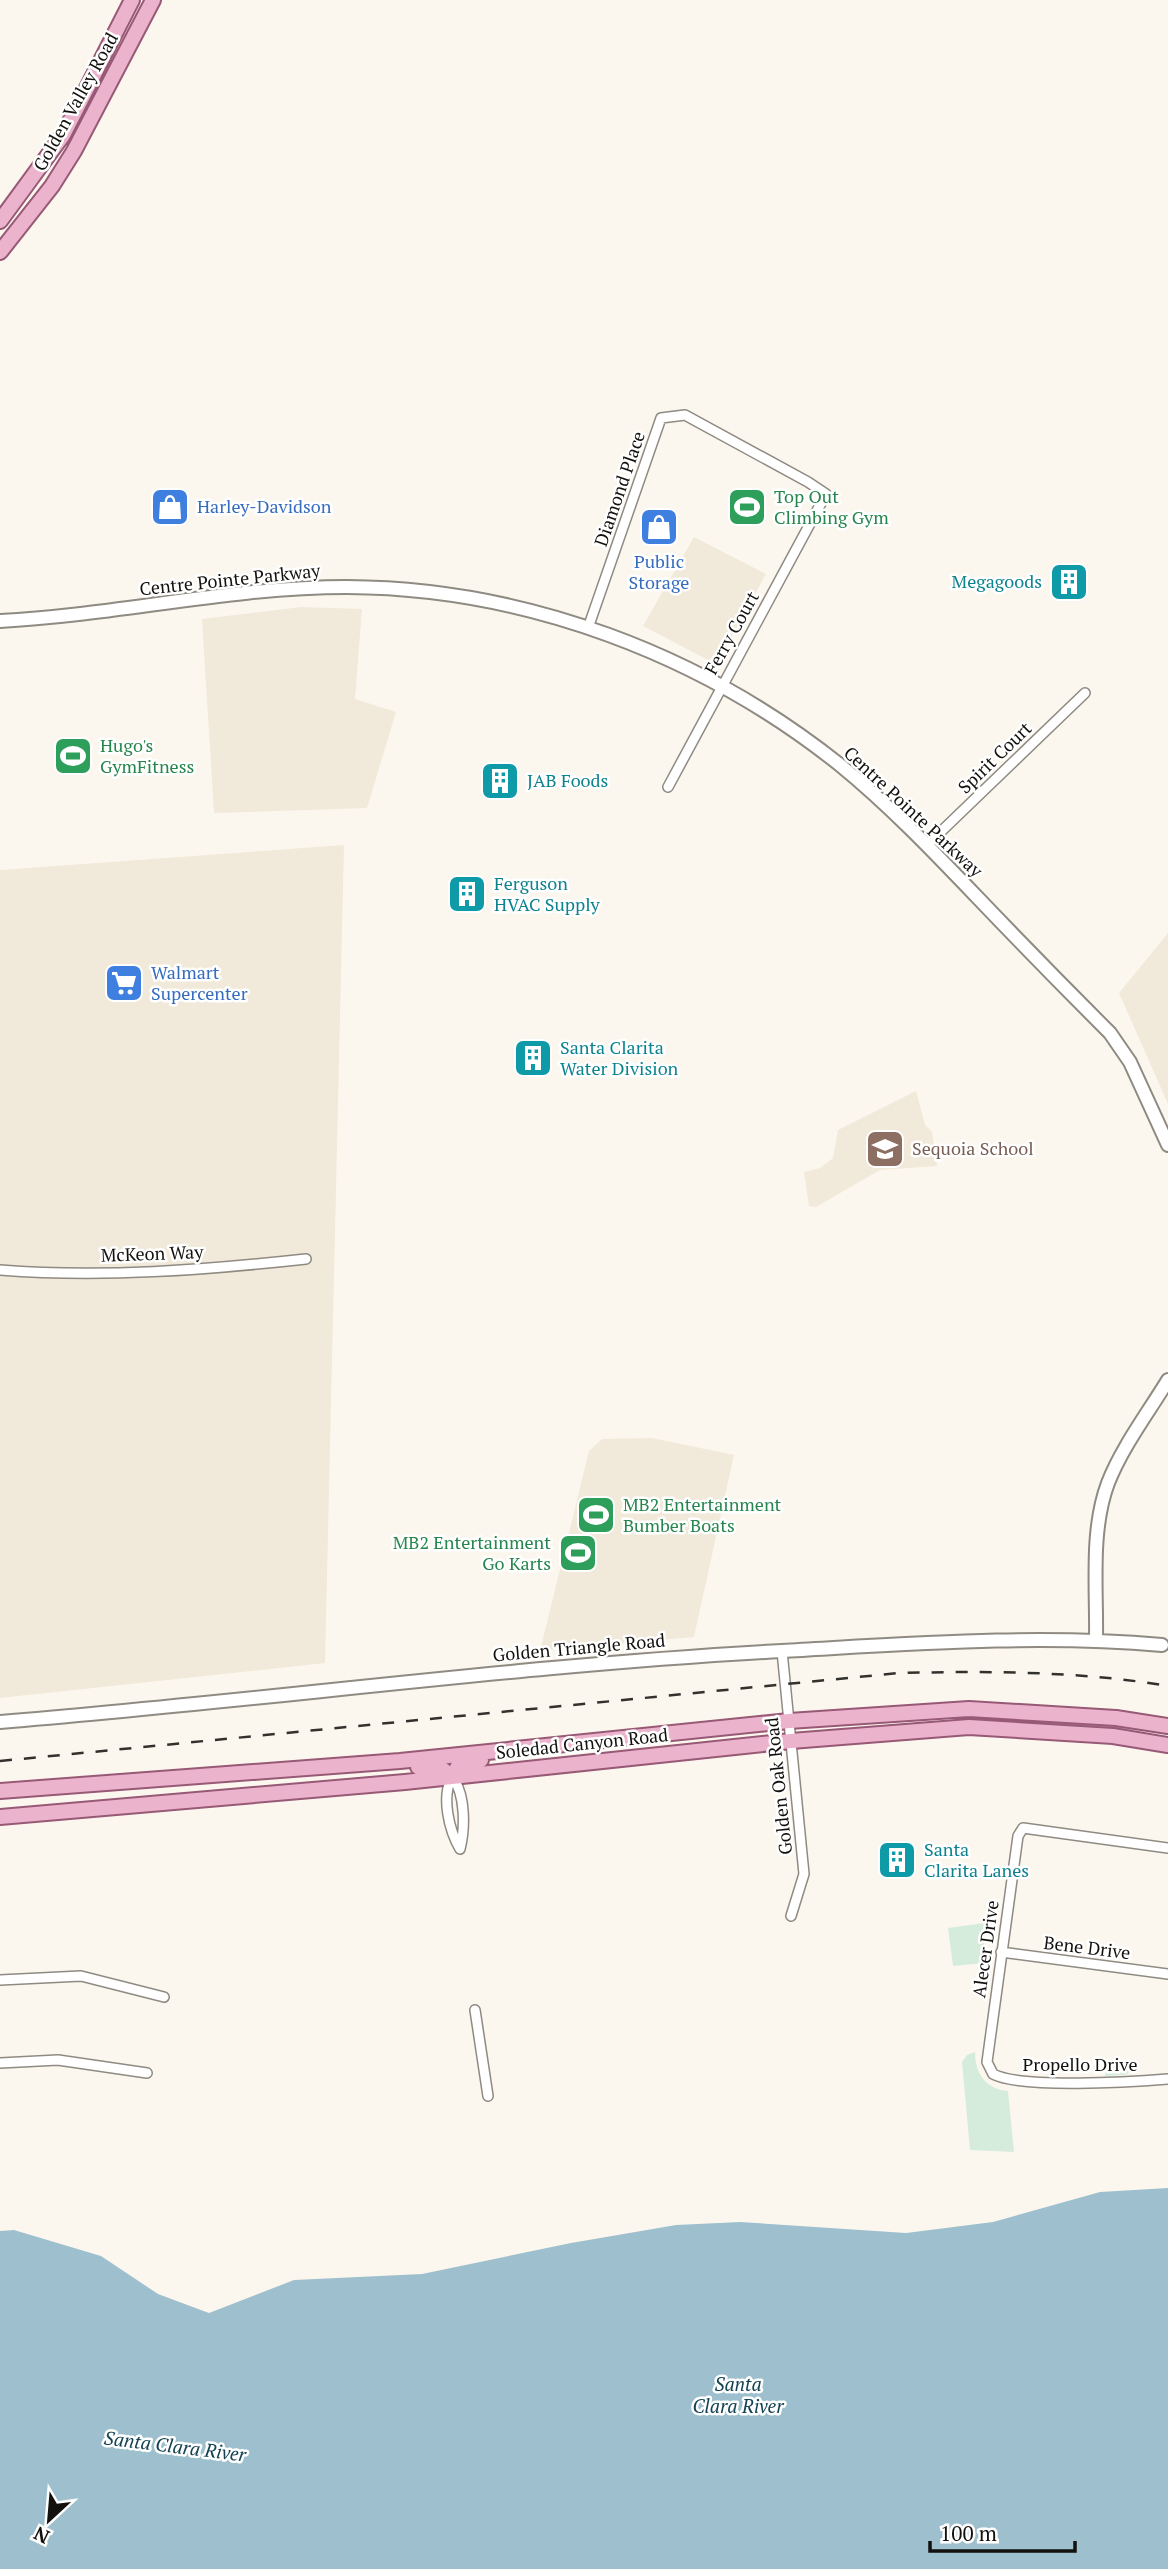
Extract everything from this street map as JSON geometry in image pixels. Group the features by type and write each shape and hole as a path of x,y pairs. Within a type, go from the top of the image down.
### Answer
{"main road":[{"name":"Golden Valley Road","path":"0,221 63,135 132,0"},
{"name":"Golden Valley Road","path":"0,252 52,186 74,151 153,0"},
{"name":"Soledad Canyon Road","path":"0,1791 436,1757 789,1721 969,1709 1116,1718 1168,1726"},
{"name":"Soledad Canyon Road","path":"0,1817 453,1777 791,1741 969,1727 1113,1736 1168,1745"},
{"path":"263,1771 278,1775 316,1774 432,1766 441,1768 453,1777 454,1771 466,1762 535,1755 556,1743"}],"street":[{"name":"Diamond Place","path":"589,628 661,418 685,415 808,481 826,494"},
{"name":"Ferry Court","path":"668,787 826,494"},
{"name":"Centre Pointe Parkway","path":"0,621 83,614 258,591 351,587 471,598 589,628 640,647 721,685 822,751 869,790 927,845 1110,1033 1130,1062 1168,1145"},
{"name":"Spirit Court","path":"927,845 1085,694"},
{"name":"McKeon Way","path":"0,1270 74,1273 159,1271 244,1267 306,1259"},
{"path":"1096,1640 1098,1536 1103,1501 1115,1467 1168,1380"},
{"name":"Golden Triangle Road","path":"0,1723 178,1708 593,1664 945,1640 1096,1640 1162,1646"},
{"name":"Golden Oak Road","path":"782,1651 804,1874 791,1916"},
{"path":"453,1777 459,1786 462,1813 464,1834 460,1850 451,1834 447,1787 453,1777"},
{"name":"Alecer Drive","path":"993,2074 987,2062 1018,1836 1023,1828 1168,1848"},
{"name":"Bene Drive","path":"1001,1952 1168,1974"},
{"path":"0,1980 81,1976 164,1997"},
{"path":"475,2010 488,2096"},
{"path":"0,2063 58,2060 146,2073"},
{"name":"Propello Drive","path":"993,2074 1005,2079 1044,2081 1168,2079"}],"shaded area":[{"path":"694,537 766,574 720,658 708,660 643,626"},
{"path":"301,607 362,609 355,699 396,712 367,808 214,813 202,619"},
{"path":"344,845 325,1663 0,1698 0,870"},
{"path":"1168,933 1168,1104 1119,993"},
{"name":"Sequoia School","path":"916,1091 925,1125 932,1132 937,1166 880,1170 816,1207 809,1206 804,1172 820,1168 833,1158 838,1130"},
{"path":"652,1438 734,1455 694,1637 540,1651 589,1451 602,1439"}],"green space":[{"path":"984,1923 984,1963 953,1966 948,1928"},
{"path":"975,2052 977,2067 983,2079 1000,2090 1008,2091 1014,2152 970,2150 962,2062 967,2055"},
{"path":"1108,2060 1133,2063 1131,2071 1125,2075 1105,2076"}],"water":[{"name":"MB2 Entertainment Bumber Boats","path":"588,1498 602,1503 609,1516 605,1530 598,1532 580,1524"},
{"name":"Santa Clara River","path":"1168,2188 1168,2569 0,2569 0,2231 14,2230 101,2256 158,2294 209,2313 294,2280 422,2274 571,2243 676,2225 740,2222 906,2233 993,2222 1100,2192"}],"railway":[{"path":"0,1761 899,1673 1034,1673 1101,1677 1168,1686"}],"place":[{"name":"Harley-Davidson","path":"170,507"},
{"name":"Top Out Climbing Gym","path":"747,507"},
{"name":"Public Storage","path":"659,527"},
{"name":"Megagoods","path":"1069,582"},
{"name":"Hugo's GymFitness","path":"73,756"},
{"name":"JAB Foods","path":"500,781"},
{"name":"Ferguson HVAC Supply","path":"467,894"},
{"name":"Walmart Supercenter","path":"124,983"},
{"name":"Santa Clarita Water Division","path":"533,1058"},
{"name":"Sequoia School","path":"885,1149"},
{"name":"MB2 Entertainment Bumber Boats","path":"596,1515"},
{"name":"MB2 Entertainment Go Karts","path":"578,1553"},
{"name":"Santa Clarita Lanes","path":"897,1860"}]}
